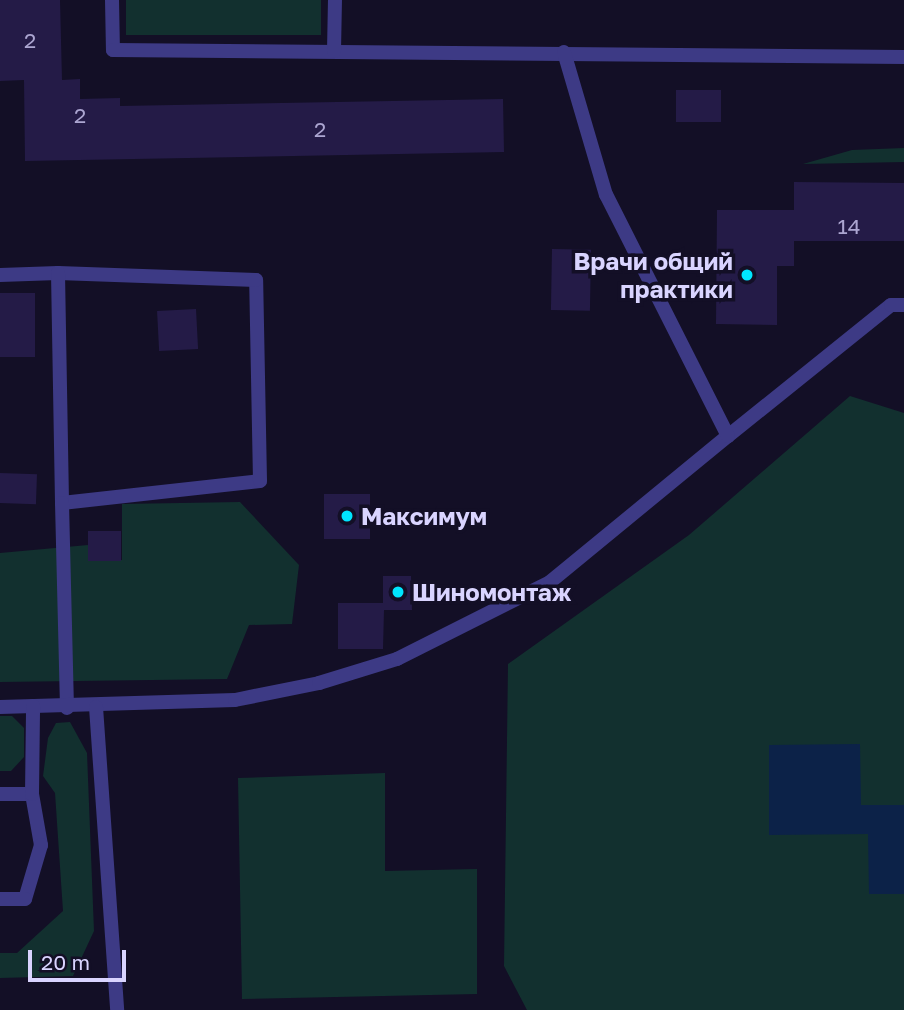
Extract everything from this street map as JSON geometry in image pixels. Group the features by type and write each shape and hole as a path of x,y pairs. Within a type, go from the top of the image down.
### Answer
{"lane":[{"path":"112,0 113,50 904,57"},
{"path":"334,51 335,0"},
{"path":"564,52 606,195 728,436"},
{"path":"0,275 58,273 256,280 260,481 62,503"},
{"path":"58,273 67,708"},
{"path":"0,707 67,708 235,700 319,683 397,659 550,582 891,305 904,305"},
{"path":"0,899 25,899 41,845 32,794 33,706"},
{"path":"96,707 117,1010"},
{"path":"0,794 32,794"}],"green space":[{"path":"126,0 321,0 321,35 126,35"},
{"path":"904,148 904,162 803,164 852,150"},
{"path":"850,396 904,413 904,1010 527,1010 504,966 508,664 689,535"},
{"path":"240,502 299,565 292,624 249,625 227,679 0,682 0,553 88,545 89,561 122,560 122,504"},
{"path":"0,716 12,716 24,728 24,757 11,771 0,771"},
{"path":"70,722 87,753 94,931 73,976 0,978 0,953 17,953 63,911 55,793 43,776 48,738 56,723"},
{"path":"385,773 385,871 477,869 477,994 242,999 238,778"}],"water":[{"path":"860,744 861,805 904,805 904,894 869,894 868,834 769,835 769,745"}],"building":[{"path":"0,0 60,0 62,80 80,79 80,99 120,98 120,106 503,99 504,152 25,161 24,80 0,81"},
{"path":"676,90 721,90 721,122 676,122"},
{"path":"794,182 904,183 904,241 794,241 794,266 777,266 777,325 716,324 717,210 794,210"},
{"path":"552,249 591,250 590,311 551,310"},
{"path":"0,293 35,293 35,357 0,357"},
{"path":"196,309 198,349 159,351 157,311"},
{"path":"0,473 37,474 36,504 0,503"},
{"name":"Максимум","path":"324,494 370,494 370,539 324,539"},
{"path":"88,531 121,531 121,561 88,561"},
{"path":"383,576 411,576 412,610 384,610 383,649 338,649 338,603 383,603"}],"place":[{"name":"Врачи общий практики","path":"747,275"},
{"name":"Максимум","path":"347,516"},
{"name":"Шиномонтаж","path":"398,592"}]}
